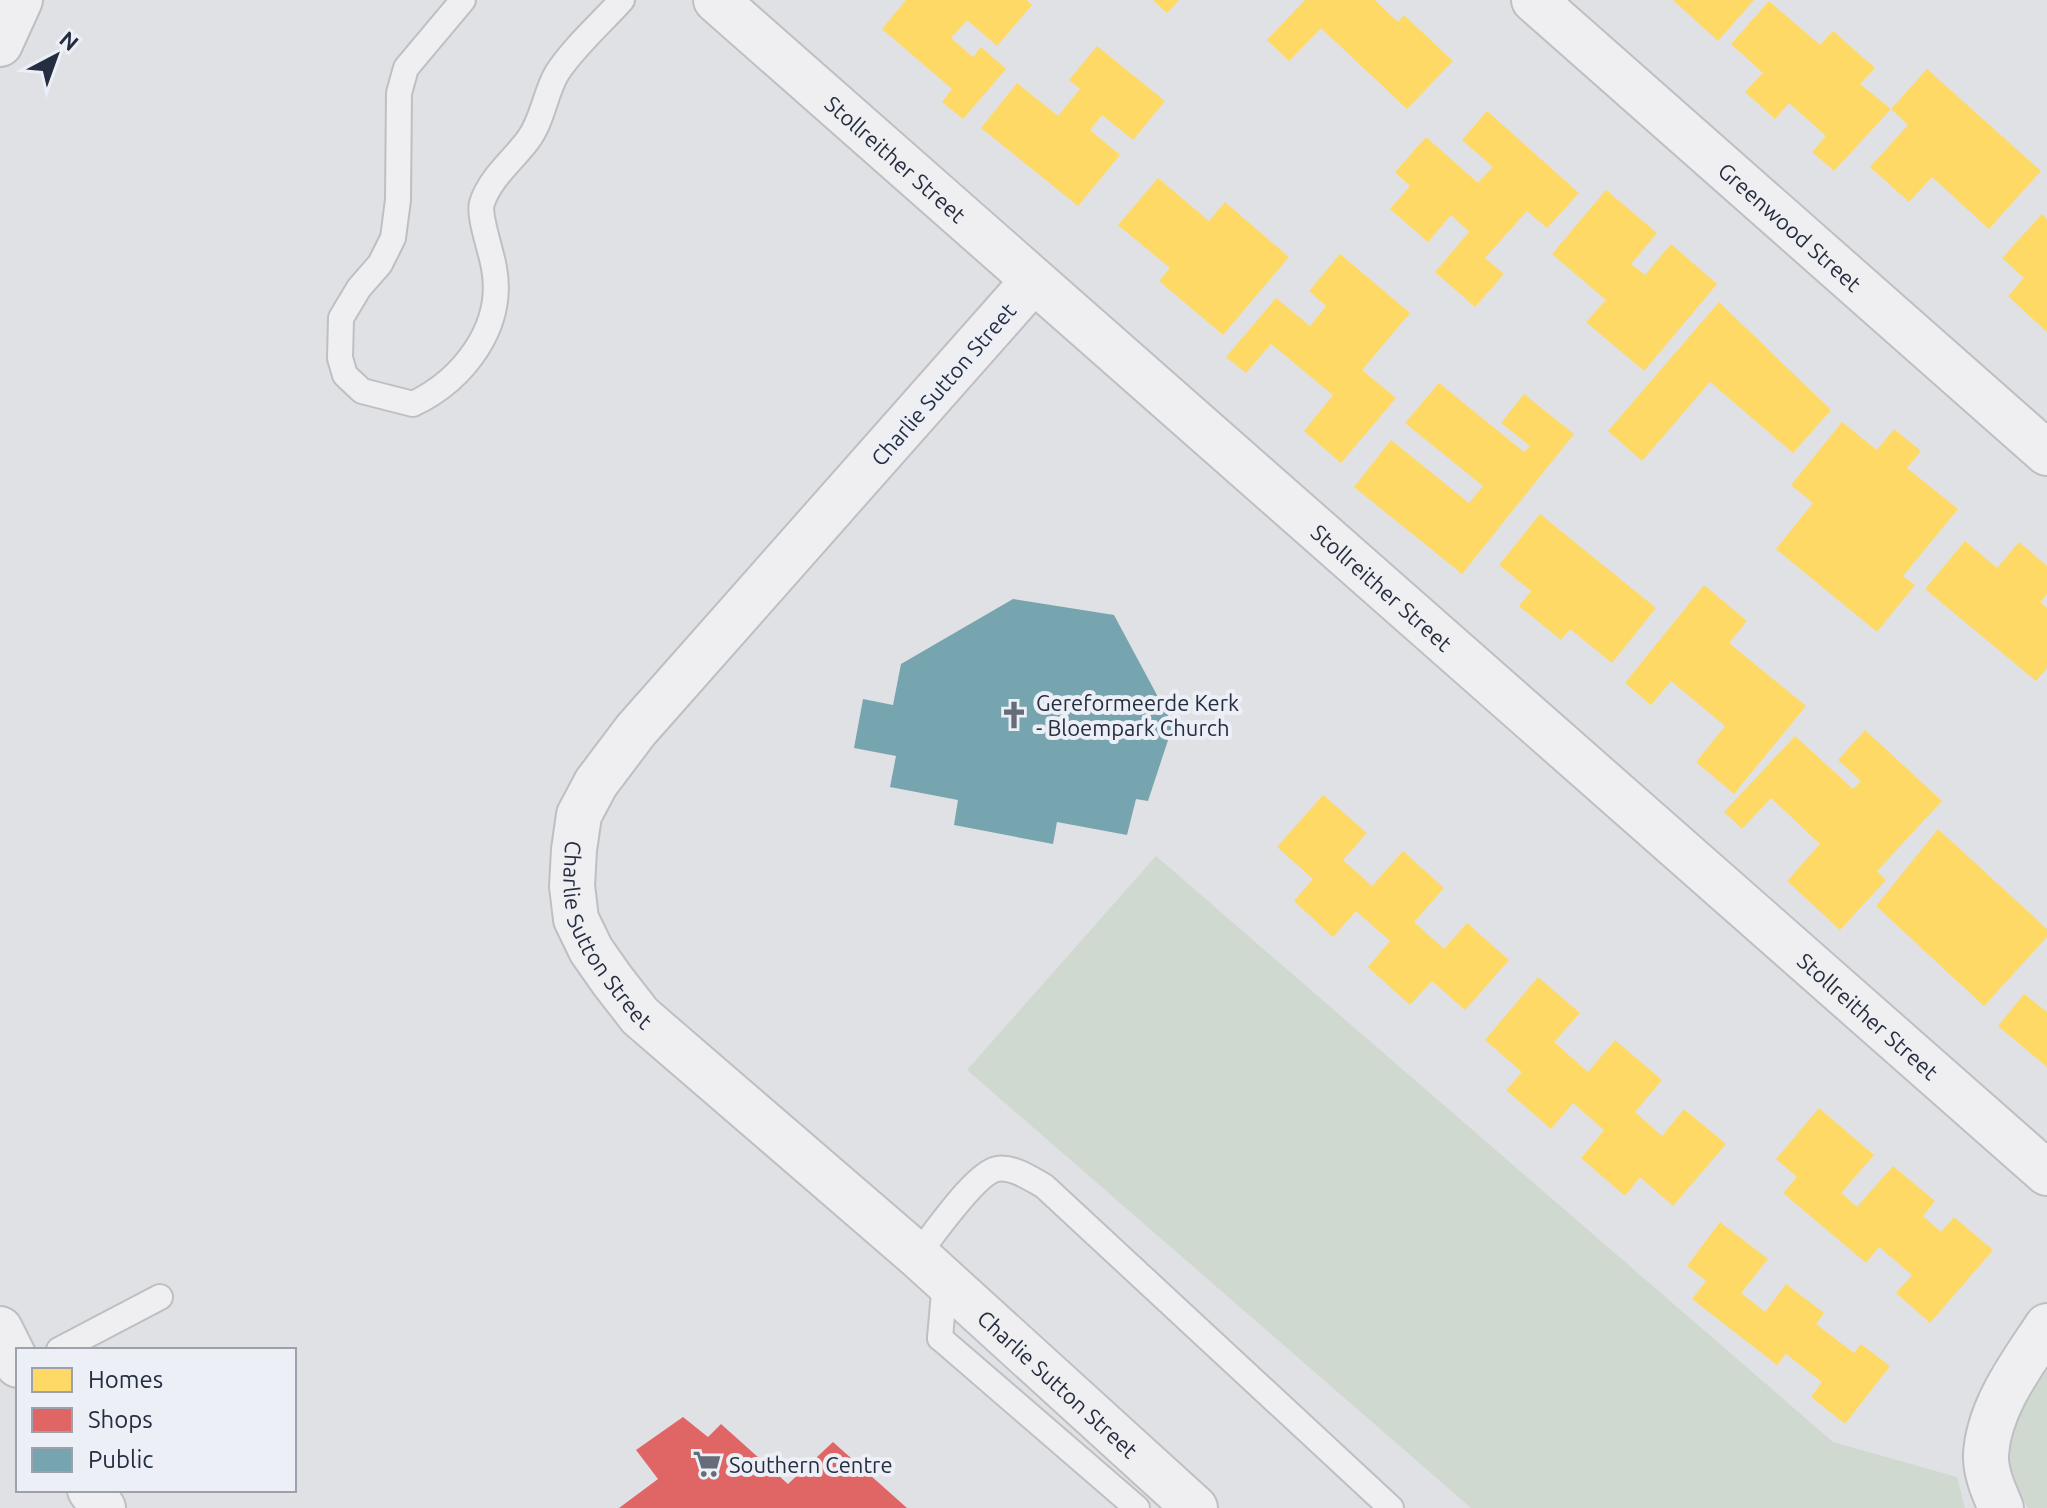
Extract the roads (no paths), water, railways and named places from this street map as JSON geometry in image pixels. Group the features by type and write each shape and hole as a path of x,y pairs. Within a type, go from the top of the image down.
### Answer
{"street":[{"path":"0,44 20,0"},
{"name":"Greenwood Street","path":"1534,0 2047,453"},
{"name":"Stollreither Street","path":"721,2 1033,281 2047,1173"},
{"name":"Charlie Sutton Street","path":"1033,281 636,730 596,783 579,815 572,886 576,919 591,950 640,1016 931,1268 1195,1508"},
{"path":"2001,1508 1992,1488 1986,1456 1992,1430 2009,1385 2047,1326"},
{"path":"0,1329 16,1361"}],"lane":[{"path":"463,0 406,68 399,93 398,200 393,238 380,264 359,288 341,318 340,358 345,375 362,391 413,404 435,394 456,375 488,330 494,301 495,272 480,206 492,182 530,137 557,73 622,0"},
{"path":"1137,1508 940,1338 931,1268 979,1178 998,1168 1020,1173 1044,1186 1391,1508"},
{"path":"63,1348 160,1297"},
{"path":"940,1338 984,1317"}],"place":[{"name":"Gereformeerde Kerk - Bloempark Church","path":"1014,715"},
{"name":"Southern Centre","path":"707,1464"}]}
